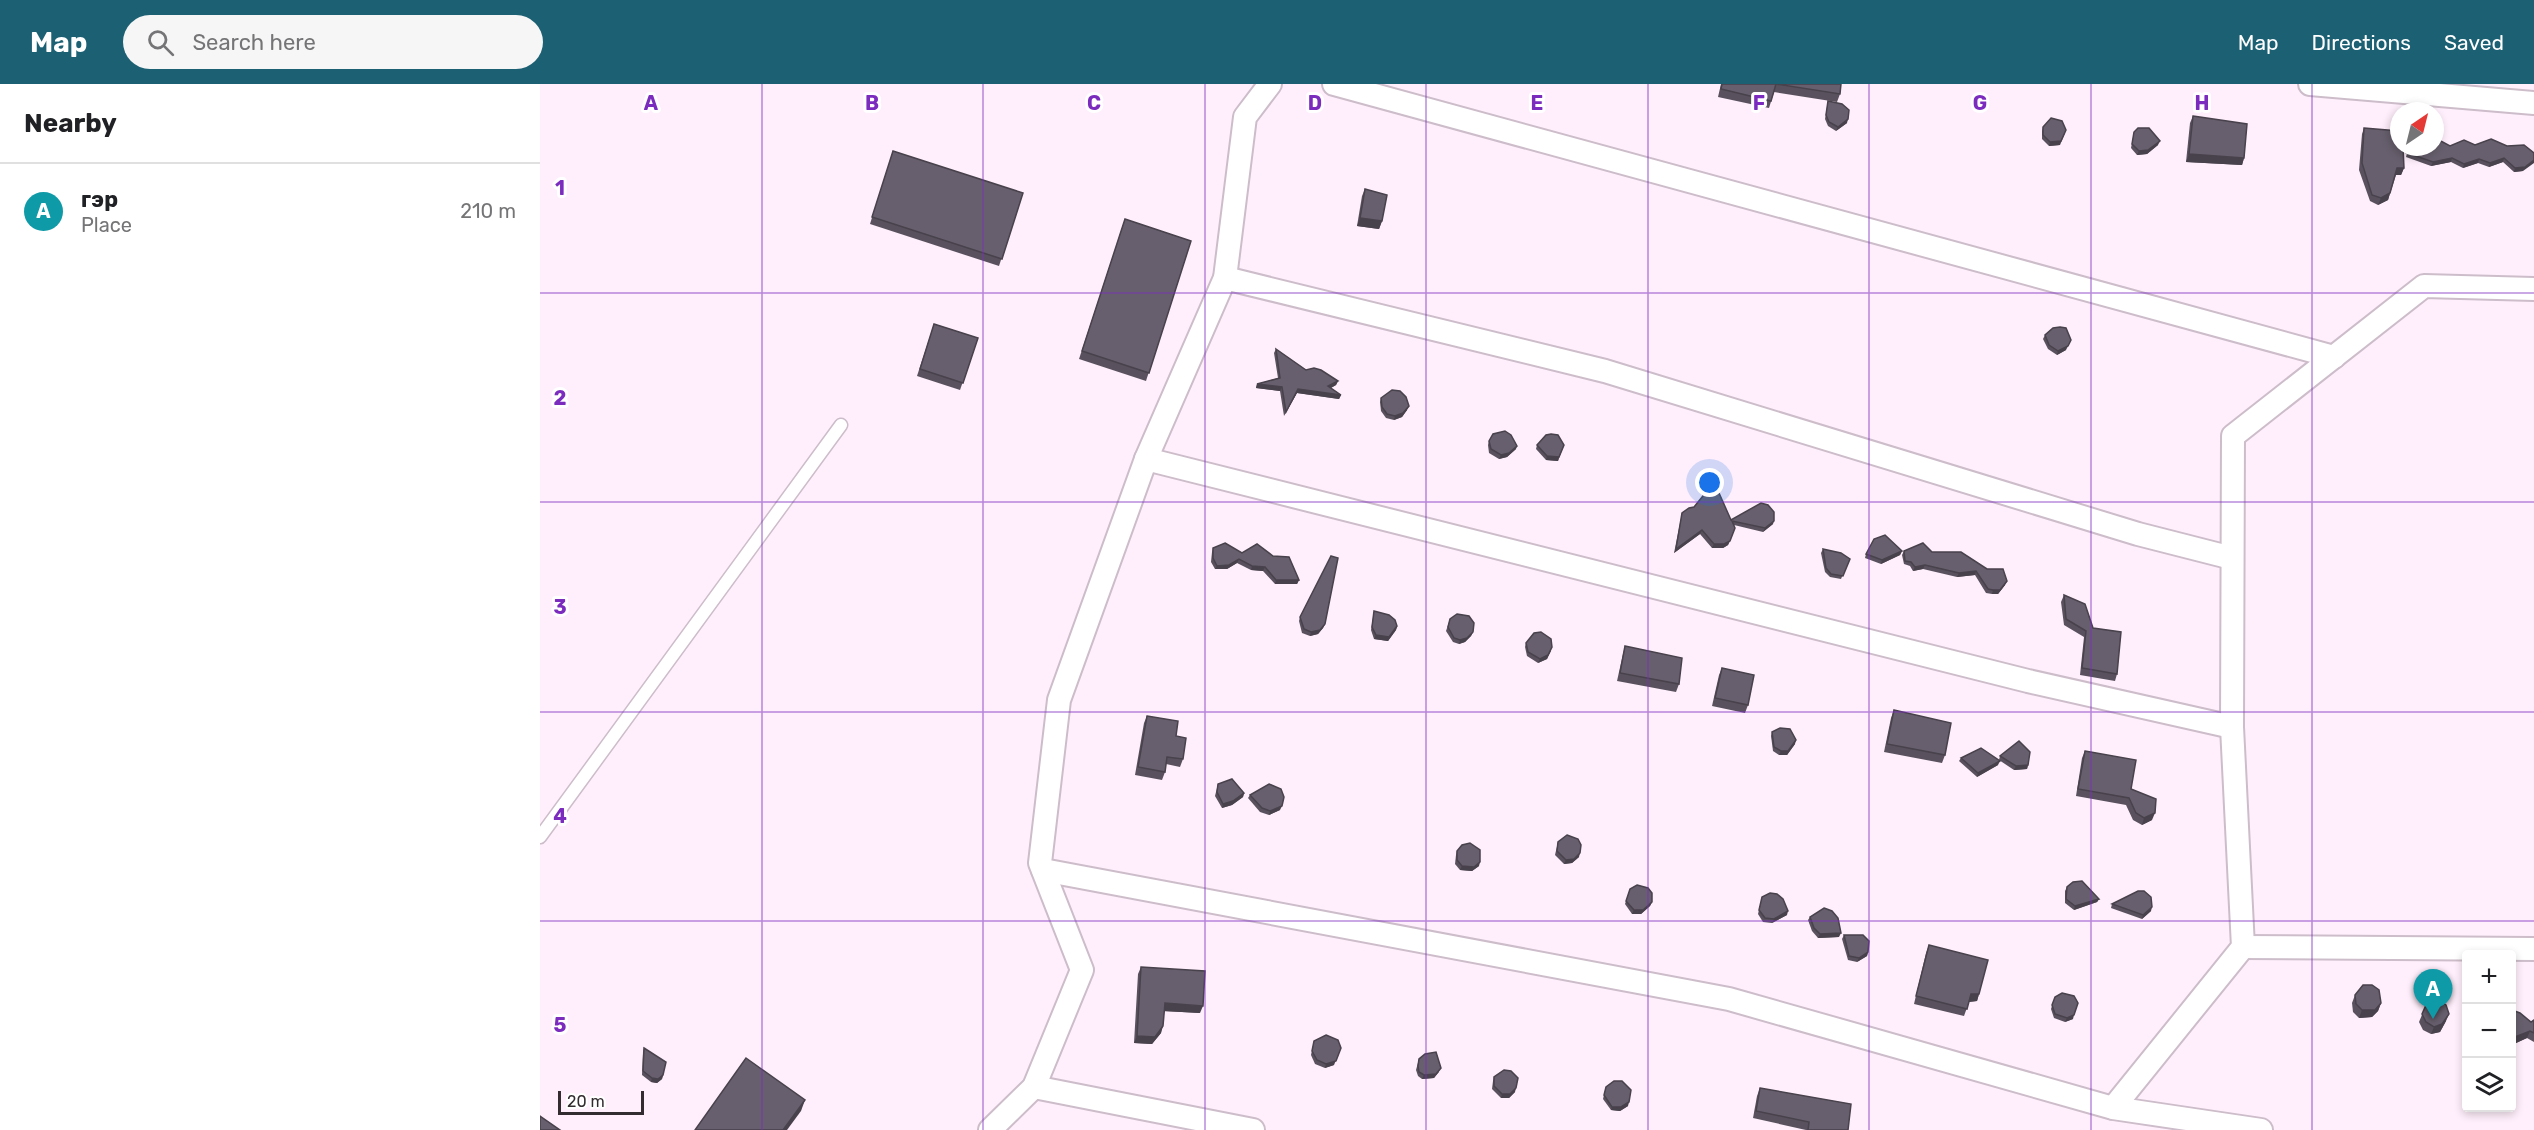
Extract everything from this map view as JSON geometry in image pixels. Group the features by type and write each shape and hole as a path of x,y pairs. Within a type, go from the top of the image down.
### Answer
{"street":[{"path":"990,1130 1034,1087 1082,970 1040,863 1059,700 1146,459 1225,278 1245,117 1270,84"},
{"path":"1334,84 2334,357"},
{"path":"2310,84 2534,103"},
{"path":"1225,278 1605,371 2138,534 2232,558"},
{"path":"2113,1108 2243,947 2232,726 2233,436 2424,286 2534,290"},
{"path":"1146,459 2028,681 2232,726"},
{"path":"1043,870 1729,999 2113,1108 2261,1130"},
{"path":"2243,947 2534,949"},
{"path":"1034,1087 1253,1130"}],"lane":[{"path":"540,837 841,425"}],"building":[{"path":"1722,84 1776,84 1771,101 1721,89"},
{"path":"1776,84 1841,84 1840,94"},
{"path":"1828,101 1842,104 1849,110 1848,119 1838,127 1829,122 1826,115"},
{"path":"2193,116 2247,124 2244,158 2189,154"},
{"path":"2051,118 2062,121 2066,130 2061,141 2050,142 2043,135 2043,127"},
{"path":"2138,128 2149,128 2160,141 2148,150 2139,151 2132,144 2134,132"},
{"path":"2364,128 2390,130 2390,156 2403,156 2404,168 2397,168 2390,193 2381,198 2372,195 2362,163"},
{"path":"2491,139 2507,146 2524,145 2534,153 2534,160 2525,167 2515,168 2504,158 2490,163 2479,159 2464,164 2452,158 2433,162 2416,156 2444,156 2444,143 2450,146 2464,140 2475,145"},
{"path":"893,151 1023,193 1002,259 872,217"},
{"path":"1365,189 1387,195 1382,221 1360,218"},
{"path":"1125,219 1191,241 1149,373 1082,351"},
{"path":"934,324 978,338 963,383 920,369"},
{"path":"2053,328 2066,328 2071,340 2068,346 2058,351 2049,345 2045,335"},
{"path":"1276,349 1306,370 1314,368 1321,370 1338,381 1328,386 1341,395 1298,389 1286,412 1282,387 1257,384 1280,378"},
{"path":"1392,390 1400,391 1406,397 1409,406 1403,413 1395,416 1387,414 1382,407 1381,398"},
{"path":"1505,431 1511,435 1517,446 1509,453 1501,455 1491,449 1489,441 1493,434"},
{"path":"1546,435 1558,435 1564,445 1559,457 1547,456 1537,445"},
{"path":"1713,489 1719,493 1731,520 1761,503 1768,505 1774,512 1774,521 1765,528 1732,521 1735,528 1730,541 1724,544 1714,544 1702,530 1676,549 1682,513 1694,507 1707,491"},
{"path":"1885,535 1902,551 1882,560 1866,554 1874,539"},
{"path":"1225,543 1242,553 1257,544 1273,556 1289,557 1299,580 1276,580 1265,567 1252,566 1239,559 1229,565 1217,566 1213,558 1213,548"},
{"path":"1923,543 1932,552 1961,552 1987,569 2003,569 2007,581 2000,590 1993,590 1988,589 1976,571 1959,573 1925,565 1915,567 1911,562 1905,561 1904,551"},
{"path":"1823,549 1841,553 1850,559 1843,576 1831,574 1826,568"},
{"path":"1331,556 1338,558 1325,624 1320,630 1311,632 1304,629 1300,617"},
{"path":"2064,595 2085,604 2093,628 2121,632 2117,674 2082,668 2086,631 2066,619"},
{"path":"1374,611 1389,615 1395,620 1397,626 1389,637 1376,635 1372,627"},
{"path":"1457,614 1469,616 1474,623 1473,632 1467,638 1460,640 1454,638 1448,627 1450,619"},
{"path":"1541,632 1551,639 1552,647 1548,655 1540,659 1528,652 1526,643 1534,633"},
{"path":"1625,646 1682,658 1679,684 1620,673"},
{"path":"1722,668 1754,675 1748,705 1715,698"},
{"path":"1894,710 1951,723 1945,755 1887,744"},
{"path":"1147,716 1178,721 1176,736 1186,738 1183,759 1167,757 1165,772 1138,767"},
{"path":"1780,728 1790,729 1796,740 1788,751 1781,751 1774,747 1772,732"},
{"path":"2019,741 2030,752 2028,765 2016,766 2000,756"},
{"path":"1981,748 2000,761 1978,773 1961,758"},
{"path":"2085,751 2136,760 2131,789 2156,799 2155,813 2144,818 2136,813 2129,798 2078,789"},
{"path":"1232,779 1244,793 1233,801 1223,804 1217,792 1218,784"},
{"path":"1269,784 1281,789 1284,797 1282,806 1270,811 1262,808 1250,795"},
{"path":"1567,835 1578,839 1581,845 1580,853 1574,859 1566,860 1557,851 1558,842"},
{"path":"1470,843 1480,850 1480,862 1474,867 1462,866 1457,860 1457,851 1462,845"},
{"path":"2082,881 2099,899 2075,906 2066,899 2067,887 2073,882"},
{"path":"1637,885 1648,888 1652,893 1652,902 1643,910 1634,910 1626,901 1630,889"},
{"path":"2138,891 2144,891 2151,897 2152,907 2143,915 2112,904"},
{"path":"1770,893 1777,894 1783,899 1788,911 1774,919 1765,918 1759,910 1762,897"},
{"path":"1824,908 1832,911 1838,918 1841,933 1820,934 1814,928 1810,917"},
{"path":"1844,935 1863,935 1869,941 1868,952 1859,958 1849,956"},
{"path":"1929,945 1988,960 1979,994 1971,994 1967,1009 1916,996"},
{"path":"1141,967 1205,971 1203,1006 1165,1003 1163,1026 1155,1037 1137,1036"},
{"path":"2363,985 2372,985 2379,990 2381,1003 2375,1010 2362,1010 2356,1004 2355,995"},
{"path":"2062,993 2074,996 2078,1003 2074,1015 2067,1018 2055,1014 2052,1005 2055,997"},
{"path":"2439,1000 2446,1005 2449,1014 2442,1024 2434,1027 2426,1022 2422,1014 2427,1003"},
{"path":"2516,1012 2531,1022 2534,1020 2534,1033 2530,1031 2516,1037"},
{"path":"1326,1035 1338,1040 1341,1048 1336,1061 1326,1064 1317,1060 1312,1051 1314,1041"},
{"path":"644,1048 666,1062 663,1075 658,1079 652,1078 643,1071"},
{"path":"1436,1052 1441,1068 1436,1074 1424,1075 1419,1072 1419,1059 1425,1054"},
{"path":"746,1058 805,1100 783,1130 695,1130"},
{"path":"1504,1070 1511,1071 1518,1078 1516,1088 1510,1094 1502,1094 1494,1086 1494,1077"},
{"path":"1614,1081 1622,1081 1631,1090 1629,1102 1621,1107 1612,1107 1604,1095 1606,1087"},
{"path":"1760,1088 1851,1104 1848,1130 1808,1130 1809,1122 1756,1111"},
{"path":"540,1116 560,1130 540,1130"}],"place":[{"name":"гэр","path":"2433,1019"}]}
